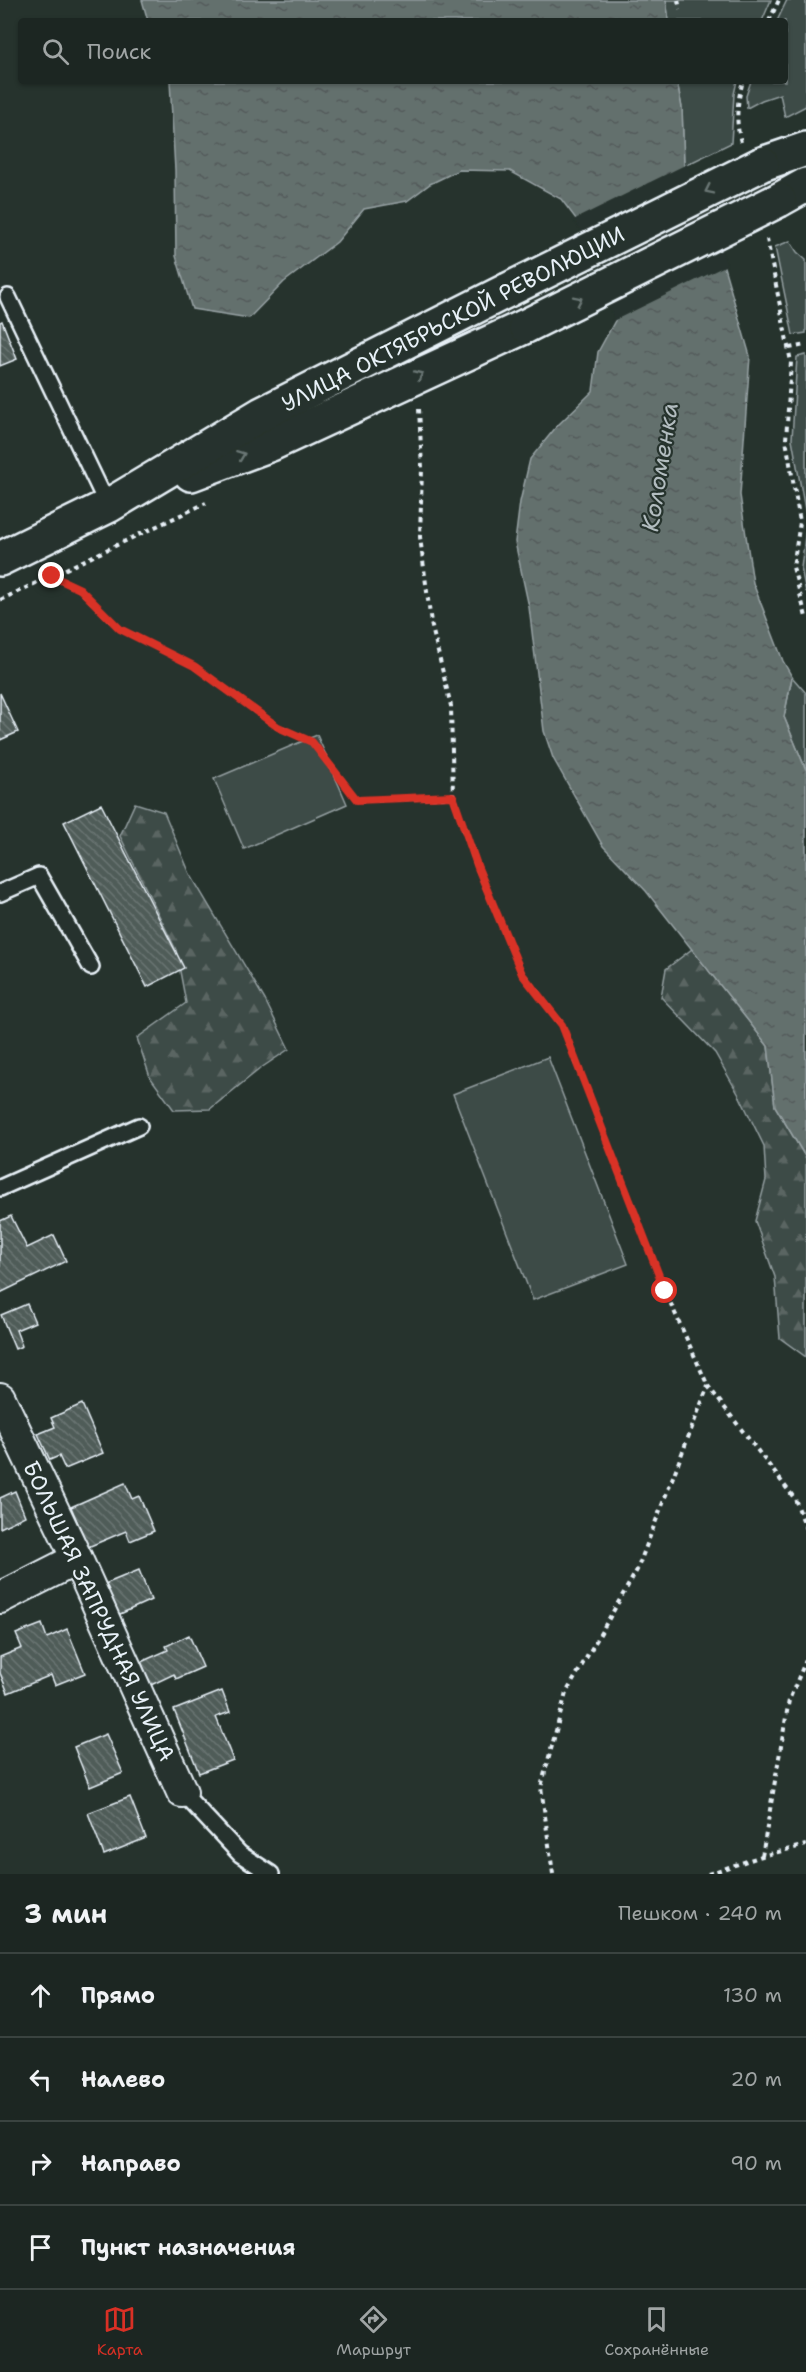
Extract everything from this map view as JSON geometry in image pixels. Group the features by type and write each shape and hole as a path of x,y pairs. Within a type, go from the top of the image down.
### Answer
{"main road":[{"name":"УЛИЦА ОКТЯБРЬСКОЙ РЕВОЛЮЦИИ","path":"0,559 108,506 262,414 508,290 752,157 806,149"},
{"name":"УЛИЦА ОКТЯБРЬСКОЙ РЕВОЛЮЦИИ","path":"108,506 271,444 526,326 793,192"}],"street":[{"name":"БОЛЬШАЯ ЗАПРУДНАЯ УЛИЦА","path":"0,1398 77,1559 182,1792"},
{"path":"0,1598 77,1559"}],"lane":[{"path":"8,297 108,506"},
{"path":"0,893 39,876 91,967"},
{"path":"0,1188 139,1126"},
{"path":"182,1792 240,1854 271,1874"}],"path":[{"path":"678,0 680,9"},
{"path":"770,18 779,0"},
{"path":"742,84 736,127 752,157"},
{"path":"765,229 791,362 786,440 800,522 794,567 806,617"},
{"path":"789,348 806,345"},
{"path":"418,403 422,468 420,537 431,623 450,706 453,796 478,868 522,974 562,1025 665,1291 708,1386 795,1499 806,1527"},
{"path":"52,576 80,589 120,629 194,666 278,727 312,742 357,800 453,796"},
{"path":"553,1874 541,1787 566,1693 637,1570 708,1386"},
{"path":"762,1856 789,1700 806,1660"},
{"path":"708,1874 762,1856 806,1845"}],"green space":[{"path":"666,0 771,0 763,18 669,18"},
{"path":"787,0 806,0 806,106 785,117 780,94 747,108 746,96 750,84 788,84 788,18 778,18"},
{"path":"678,84 736,84 731,143 684,166 682,108"},
{"path":"790,241 806,260 806,333 793,335 775,247"},
{"path":"806,355 806,515 792,439 797,357"},
{"path":"806,528 806,592 801,568"},
{"path":"792,677 806,693 806,770 784,717"},
{"path":"317,735 347,804 244,849 214,779"},
{"path":"135,803 164,812 190,874 265,1000 289,1049 261,1068 210,1109 174,1110 150,1077 137,1038 186,1003 176,950 120,836"},
{"path":"692,949 768,1046 775,1106 806,1158 806,1357 780,1338 775,1277 755,1221 766,1180 764,1146 715,1053 661,997 666,969"},
{"path":"548,1057 628,1264 533,1300 453,1094"}],"water":[{"path":"142,0 666,0 669,18 147,18"},
{"name":"Коломенка","path":"170,84 678,84 682,108 684,166 724,267 750,356 740,495 753,583 783,661 792,677 784,717 806,770 806,1158 775,1106 768,1046 646,891 603,846 553,758 544,731 529,607 515,542 520,502 530,459 557,426 593,391 598,352 617,317 583,228 561,199 510,171 459,170 430,184 407,201 364,209 337,242 284,282 249,318 192,309 176,256 175,170"}],"pier":[{"path":"687,164 727,265 611,322 613,317 580,229 573,220"}],"building":[{"path":"2,321 17,359 0,366 0,322"},
{"path":"0,693 18,732 0,740"},
{"path":"101,804 184,968 147,987 64,822"},
{"path":"11,1216 27,1248 54,1235 66,1261 0,1293 0,1221"},
{"path":"27,1304 35,1322 16,1330 22,1346 15,1349 1,1315"},
{"path":"82,1404 103,1453 65,1469 59,1456 50,1460 38,1434 55,1427 51,1418"},
{"path":"125,1483 132,1499 139,1496 154,1531 130,1541 126,1531 88,1547 71,1507"},
{"path":"15,1491 25,1516 0,1528 0,1498"},
{"path":"139,1570 151,1600 118,1615 105,1584"},
{"path":"42,1624 47,1638 67,1629 85,1673 55,1685 51,1675 8,1693 0,1673 0,1657 22,1648 16,1634"},
{"path":"189,1635 203,1667 176,1679 174,1674 151,1685 141,1662 168,1650 166,1646"},
{"path":"222,1691 230,1712 216,1717 233,1760 199,1773 174,1710"},
{"path":"106,1734 123,1773 90,1787 74,1747"},
{"path":"130,1797 146,1838 104,1855 88,1813"}],"route":[{"path":"52,576 80,589 120,629 194,666 278,727 312,742 357,800 453,796 478,868 522,974 562,1025 665,1291"}]}
